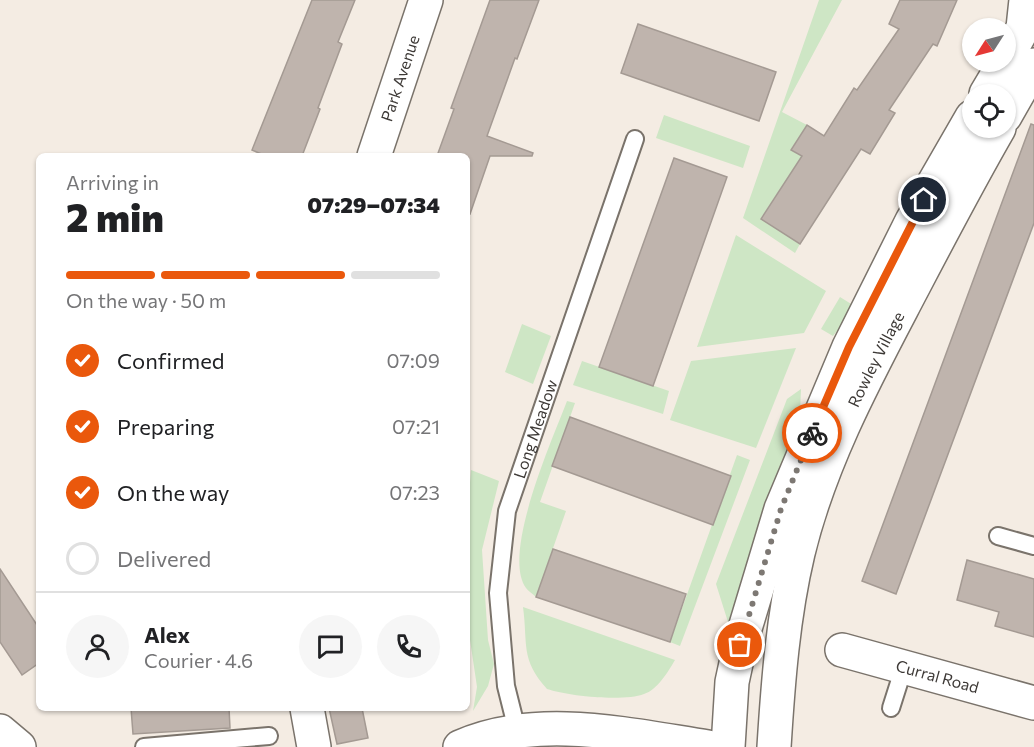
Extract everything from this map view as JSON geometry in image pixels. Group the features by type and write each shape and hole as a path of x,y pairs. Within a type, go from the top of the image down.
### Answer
{"main road":[{"name":"Park Avenue","path":"375,153 426,0"},
{"path":"1016,41 1023,28 1028,10"},
{"path":"1016,97 1034,65"},
{"name":"Rowley Village","path":"728,747 732,682 740,645 781,509 849,347 912,221 962,134"},
{"name":"Rowley Village","path":"774,747 777,690 798,554 823,473 856,396 947,220 993,138"},
{"name":"Curral Road","path":"842,651 1034,703"},
{"path":"308,711 314,747"},
{"path":"460,747 516,730 551,728 708,747"},
{"path":"0,731 19,747"}],"lane":[{"name":"Long Meadow","path":"516,730 506,686 499,615 500,562 507,512 635,139"},
{"path":"998,536 1034,546"},
{"path":"891,708 904,667"},
{"path":"144,747 269,736"}],"green space":[{"path":"819,0 842,0 782,112 807,125 791,149 802,156 761,218 800,244 795,253 743,218"},
{"path":"664,115 750,146 743,168 656,138"},
{"path":"736,235 826,291 804,333 697,347"},
{"path":"840,297 856,307 833,336 821,329"},
{"path":"522,324 551,336 533,384 505,372"},
{"path":"796,348 756,448 670,420 691,361"},
{"path":"582,361 669,391 663,414 573,385"},
{"path":"801,389 799,437 734,641 716,584 787,399"},
{"path":"567,401 575,403 540,502 566,511 536,597 526,588 520,572 520,550 524,524 541,467"},
{"path":"737,455 750,460 680,646 670,642"},
{"path":"471,470 499,481 482,550 488,640 494,664 488,686 473,711 477,687 470,640"},
{"path":"523,607 675,660 658,685 644,694 623,698 595,697 547,689 538,678 529,660"}],"building":[{"path":"312,0 355,0 338,42 342,44 303,153 259,153 252,150"},
{"path":"490,0 539,0 487,136 533,153 532,156 490,156 470,214 470,153 438,153 454,109 451,108"},
{"path":"900,0 957,0 937,46 933,44 889,110 895,113 870,154 861,149 800,244 761,219 802,156 791,150 807,125 824,136 854,88 857,90 899,29 889,24"},
{"path":"638,24 776,72 759,121 621,73"},
{"path":"1031,124 1034,125 1034,223 896,594 862,581"},
{"path":"674,158 727,177 653,386 599,367"},
{"path":"570,417 731,476 713,525 552,466"},
{"path":"553,549 686,594 670,642 536,597"},
{"path":"967,560 1034,579 1034,637 995,626 999,612 957,600"},
{"path":"0,569 36,623 36,665 22,675 0,642"},
{"path":"131,711 229,711 230,728 133,734"},
{"path":"330,711 363,711 368,738 337,744"}],"way so far":[{"path":"740,645 760,572 781,509 812,433"}],"route":[{"path":"812,433 849,347 924,200"}]}
